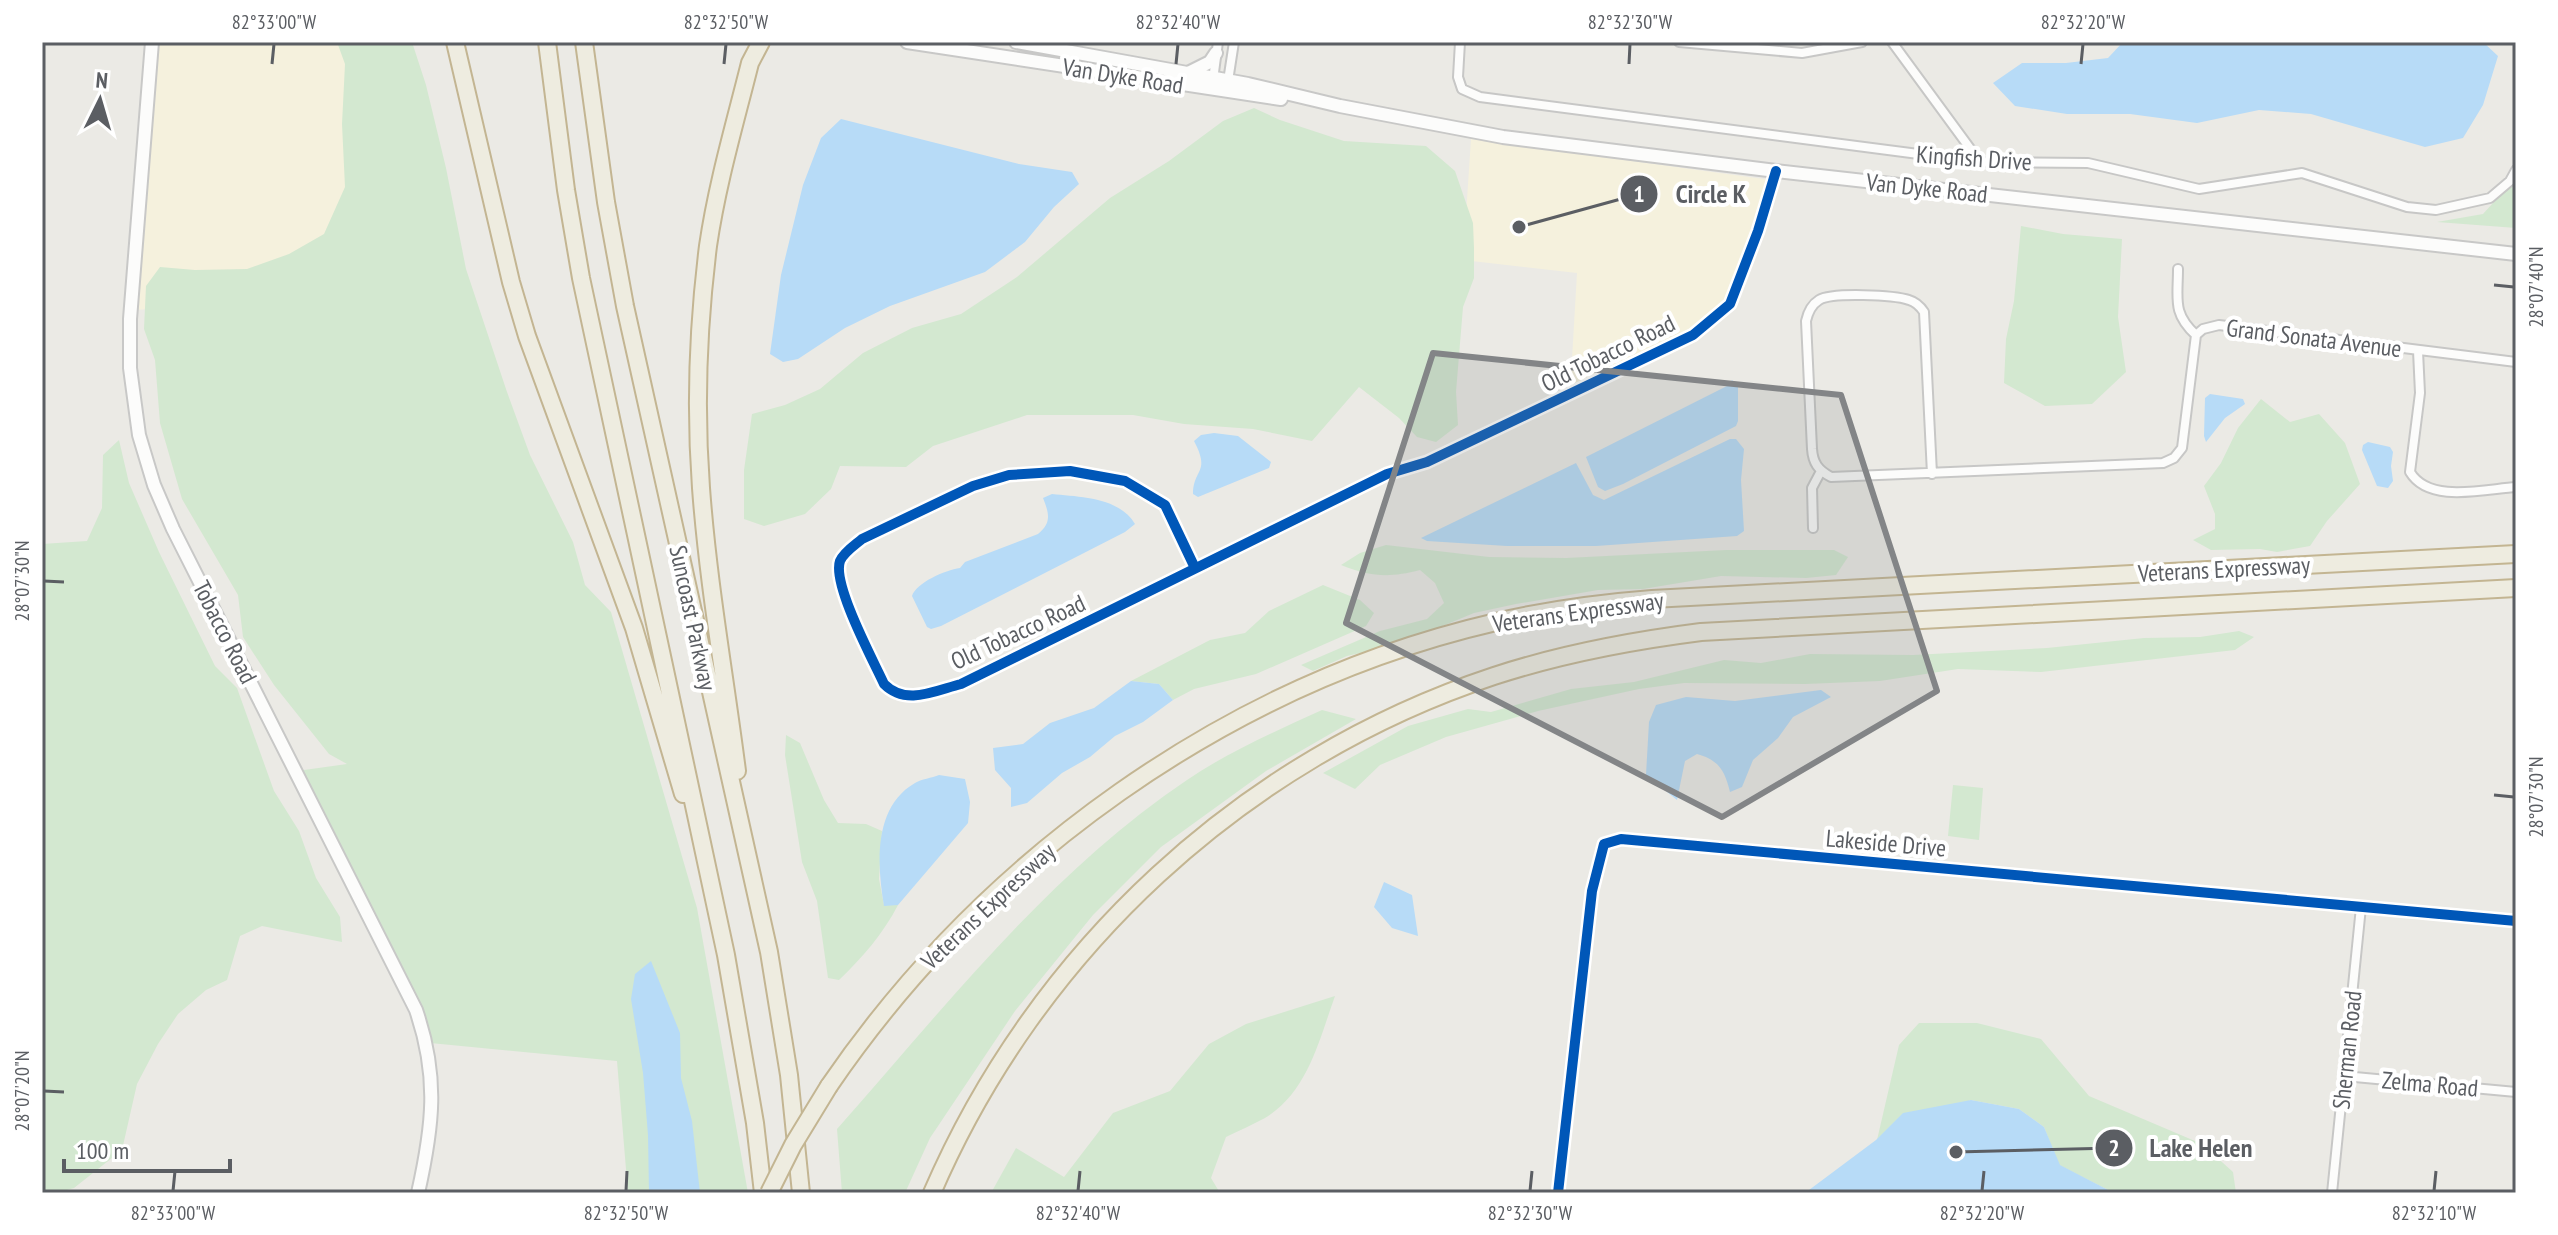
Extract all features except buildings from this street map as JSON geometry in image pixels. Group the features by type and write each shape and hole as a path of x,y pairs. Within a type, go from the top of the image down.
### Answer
{"highway":[{"path":"455,42 496,229 523,323 634,628 712,888"},
{"name":"Suncoast Parkway","path":"547,42 566,190 584,291 741,1031 766,1193"},
{"name":"Suncoast Parkway","path":"584,42 606,202 625,306 714,715 748,852 789,1075 801,1193"},
{"path":"750,42 750,63"},
{"path":"748,852 704,519 698,405 703,300 716,199 750,63 761,42"},
{"name":"Veterans Expressway","path":"766,1193 829,1086 869,1031 939,949 1014,876 1093,812 1157,768 1243,718 1352,667 1427,641 1525,615 1652,599 2516,554"},
{"name":"Veterans Expressway","path":"932,1193 964,1124 1006,1054 1057,982 1115,914 1189,847 1293,771 1372,727 1459,688 1558,657 1649,638 1713,631 2516,588"}],"main road":[{"name":"Tobacco Road","path":"152,42 130,319 130,368 139,435 154,485 173,529 416,1010 433,1086 430,1140 418,1193"},
{"name":"Van Dyke Road","path":"907,42 1214,84 1503,137 1776,171 2516,254"},
{"name":"Van Dyke Road","path":"1016,42 1187,73 1214,84 1228,81 1340,106"},
{"path":"1187,73 1205,66 1217,47"}],"street":[{"path":"1228,81 1234,42"},
{"name":"Kingfish Drive","path":"1460,42 1458,77 1462,89 1480,97 1980,162 2088,163 2199,189 2302,173 2407,207 2436,210 2490,198 2510,181 2516,170"},
{"path":"1679,42 1802,53 1862,42"},
{"path":"1892,42 1980,162"},
{"path":"1214,84 1217,47"},
{"name":"Old Tobacco Road","path":"1195,568 1165,505 1125,481 1070,471 1029,472 973,486 862,539 840,561 839,583 884,684 893,693 905,698 961,684 1387,474 1427,462 1693,335 1730,304 1758,231 1776,171"},
{"path":"2178,269 2179,313 2182,321 2196,335"},
{"path":"1813,528 1812,488 1821,471 1813,461 1806,321 1813,305 1833,295 1900,298 1919,305 1924,312 1932,474"},
{"name":"Grand Sonata Avenue","path":"1821,471 1831,477 2163,463 2174,458 2184,441 2196,335 2203,329 2219,325 2516,362"},
{"path":"2418,351 2420,393 2410,472 2414,479 2424,487 2439,491 2516,487"},
{"name":"Lakeside Drive","path":"1558,1193 1592,891 1604,844 1621,839 2516,921"},
{"name":"Sherman Road","path":"2332,1193 2361,907"},
{"name":"Zelma Road","path":"2344,1076 2516,1092"}],"highlighted area":[{"path":"1433,353 1841,395 1937,691 1722,817 1346,623"}],"shaded area":[{"path":"159,42 392,42 428,294 134,310"},
{"path":"1471,139 1771,180 1727,302 1688,333 1570,393 1577,273 1463,260"}],"green space":[{"path":"337,42 412,42 446,168 466,269 507,392 530,455 573,542 585,585 611,612 697,908 748,1193 628,1193 617,1061 420,1042 408,999 297,771 347,764 329,754 274,685 243,637 238,595 182,499 160,423 155,360 144,329 146,286 160,267 247,269 289,254 324,234 345,187 342,124 345,64"},
{"path":"1254,108 1344,141 1426,146 1455,171 1473,223 1474,248 1474,278 1463,307 1456,392 1458,425 1436,442 1417,437 1399,418 1359,387 1312,441 1253,429 1184,424 1133,415 1027,415 933,446 906,467 840,466 831,489 805,514 764,526 744,519 744,470 752,414 785,405 820,389 863,353 912,328 961,314 1017,277 1110,198 1169,161 1223,121"},
{"path":"2511,183 2516,183 2516,228 2437,222 2483,214"},
{"path":"2021,226 2063,234 2122,239 2118,317 2126,372 2092,404 2045,406 2004,383 2006,339 2014,301"},
{"path":"2261,399 2290,422 2319,414 2345,443 2360,484 2327,521 2310,546 2277,552 2260,549 2211,550 2193,540 2215,529 2215,514 2204,486 2221,463 2238,428"},
{"path":"119,440 129,483 159,552 215,666 237,688 274,791 299,831 316,878 340,917 342,942 262,926 240,936 227,980 206,990 178,1014 158,1044 137,1084 122,1150 74,1188 42,1193 42,544 87,541 102,508 103,455"},
{"path":"1386,545 1489,557 1566,558 1726,550 1834,550 1848,557 1836,575 1806,578 1721,576 1643,589 1598,590 1516,604 1474,613 1399,644 1347,656 1313,671 1301,665 1380,631 1427,619 1444,603 1435,583 1420,570 1380,575 1341,565 1360,553"},
{"path":"1323,585 1360,600 1374,613 1366,626 1256,674 1194,689 1173,700 1159,684 1131,681 1210,640 1245,633 1269,611"},
{"path":"2239,631 2254,637 2235,650 2041,672 1958,669 1880,681 1684,683 1639,689 1538,711 1446,737 1380,765 1355,789 1323,773 1408,726 1468,709 1491,712 1571,689 1634,682 1724,660 1761,663 1810,654 1913,655 2047,648 2144,638 2200,637"},
{"path":"1322,710 1356,719 1266,771 1161,847 1093,915 1015,1011 930,1138 905,1193 842,1193 837,1129 959,989 1044,899 1089,856 1187,780 1236,751"},
{"path":"786,735 800,743 824,800 838,823 866,824 882,831 879,879 884,905 898,905 872,945 839,980 828,978 817,901 802,862 785,755"},
{"path":"1953,785 1983,788 1979,840 1948,836"},
{"path":"1335,996 1310,1064 1292,1094 1265,1118 1226,1137 1211,1178 1220,1193 991,1193 1016,1148 1064,1177 1113,1113 1170,1091 1209,1044 1246,1024"},
{"path":"1919,1023 1977,1023 2041,1039 2089,1096 2202,1144 2233,1172 2236,1193 2114,1193 2059,1165 2044,1127 2019,1109 1971,1100 1877,1140 1899,1045"}],"water":[{"path":"2123,42 2483,42 2498,56 2483,105 2463,138 2425,147 2311,114 2259,110 2197,123 2130,114 2067,114 2015,106 1993,83 2022,63 2066,63 2108,58"},
{"path":"841,119 1019,164 1072,172 1079,184 1054,207 1025,242 985,272 890,306 845,328 798,359 783,362 770,354 781,275 803,185 821,138"},
{"path":"1732,380 1738,386 1736,426 1623,484 1605,491 1598,487 1586,457 1729,385"},
{"path":"2210,394 2243,399 2245,404 2225,418 2206,442 2205,398"},
{"path":"1201,435 1238,436 1271,462 1269,468 1198,497 1193,494 1201,459 1194,441"},
{"path":"1730,439 1736,439 1744,449 1741,480 1744,531 1737,536 1596,546 1507,546 1427,541 1421,538 1576,463 1593,495 1604,500"},
{"path":"2368,442 2390,447 2393,452 2393,481 2388,488 2377,486 2362,450"},
{"path":"1052,494 1109,503 1128,515 1135,524 1125,532 941,626 927,627 912,596 919,586 947,571 960,568 965,562 1038,534 1046,526 1048,518 1043,498"},
{"path":"1131,681 1159,684 1173,700 1062,773 1027,803 1011,807 1011,788 995,770 993,748 1023,744 1050,723 1094,708"},
{"path":"1821,690 1831,697 1793,717 1778,738 1753,760 1742,787 1730,792 1720,767 1697,754 1685,761 1677,800 1646,775 1649,722 1656,705 1686,697 1735,701"},
{"path":"939,775 965,779 970,802 968,823 898,905 884,906 880,873 881,838 891,807 901,793 917,782"},
{"path":"1384,882 1412,895 1418,936 1392,928 1374,907"},
{"path":"651,961 680,1033 681,1078 692,1121 700,1193 649,1193 643,1073 631,999 635,974"},
{"path":"1971,1100 2019,1109 2044,1127 2060,1165 2114,1193 1805,1193 1876,1140 1903,1113"}],"cycle path":[{"path":"1195,568 1165,505 1125,481 1070,471 1009,475 973,486 862,539 842,558 839,572 855,622 884,684 893,691 911,696 961,684 1387,474 1427,462 1693,335 1730,304 1758,231 1776,171"},
{"path":"1558,1193 1592,891 1604,844 1621,839 2516,921"}],"place":[{"name":"Circle K","path":"1519,227"},
{"name":"Lake Helen","path":"1956,1152"}]}
